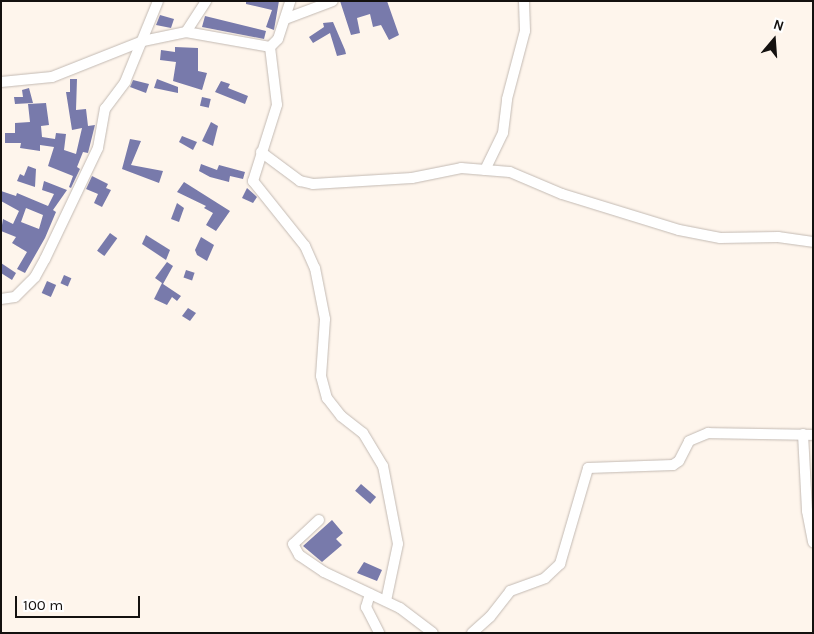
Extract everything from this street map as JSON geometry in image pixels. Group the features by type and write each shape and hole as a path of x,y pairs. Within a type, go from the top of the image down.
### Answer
{"street":[{"path":"1,299 15,297 35,277 45,259 98,148 105,110 125,82 158,1"},
{"path":"186,32 206,1"},
{"path":"270,47 278,39 290,1"},
{"path":"285,19 333,1"},
{"path":"485,170 503,133 507,99 525,31 524,1"},
{"path":"1,82 52,77 143,41 186,32 270,47"},
{"path":"270,47 277,105 253,181 300,239 315,268 325,319 321,376 327,398 341,416 363,433 383,466 398,544 386,601"},
{"path":"261,152 300,181 313,184 412,178 461,168 510,172 579,200 679,230 720,238 778,237 813,242"},
{"path":"472,633 490,618 510,591 545,578 560,564 588,468 673,465 679,461 689,441 708,433 808,434 807,511 813,542"},
{"path":"319,520 297,538 294,550 308,562 386,601 432,633"},
{"path":"370,594 366,607 379,633"}],"building":[{"path":"246,1 279,1 274,30 266,27 272,10 246,4"},
{"path":"340,1 387,1 399,35 389,40 381,25 373,27 370,14 357,18 360,33 351,35"},
{"path":"160,15 174,19 171,28 156,25"},
{"path":"205,16 266,31 264,39 202,27"},
{"path":"333,22 346,54 337,56 330,33 313,43 309,37 324,27 323,23"},
{"path":"175,47 198,48 198,71 207,73 202,90 173,81 176,62 160,60 161,50 175,52"},
{"path":"70,79 77,79 76,110 86,109 88,126 95,125 88,153 83,152 77,167 80,169 71,188 69,187 73,176 48,166 54,147 40,145 40,151 20,148 21,143 5,143 5,133 15,133 15,123 30,122 28,104 46,103 49,125 41,126 42,137 55,139 56,133 66,134 64,150 76,154 82,128 72,130 66,92 70,92"},
{"path":"157,79 178,87 178,93 154,88"},
{"path":"133,80 149,84 146,93 130,87"},
{"path":"221,81 230,84 228,88 248,96 245,104 215,92"},
{"path":"29,88 33,103 15,104 14,97 23,97 22,90"},
{"path":"202,97 211,99 209,108 200,106"},
{"path":"211,122 218,126 213,146 202,141"},
{"path":"182,136 197,142 193,150 179,142"},
{"path":"130,139 141,141 131,165 163,171 159,183 122,169"},
{"path":"201,164 217,170 219,165 245,172 243,179 230,176 229,182 210,177 199,171"},
{"path":"28,166 36,169 35,187 17,181 20,174 24,176"},
{"path":"92,176 108,184 106,188 111,190 102,207 94,203 98,194 86,189"},
{"path":"44,181 67,190 53,210 56,212 45,238 25,273 17,269 27,252 12,243 16,237 1,231 3,219 13,224 19,211 1,201 1,191 16,196 17,193 48,206 54,194 42,190","holes":["26,208 43,215 39,229 21,222"]},
{"path":"184,182 230,211 216,231 206,225 213,213 204,208 206,206 177,192"},
{"path":"247,188 257,197 253,203 242,198"},
{"path":"177,203 184,208 179,222 171,219"},
{"path":"110,233 117,238 104,256 97,251"},
{"path":"146,235 170,250 166,260 142,244"},
{"path":"201,237 214,245 207,261 197,255 195,250"},
{"path":"167,262 173,266 163,284 181,296 177,301 172,297 167,305 154,299 162,283 155,278"},
{"path":"1,263 16,273 12,280 1,273"},
{"path":"186,270 195,273 192,280 184,278"},
{"path":"64,275 71,278 68,286 60,283"},
{"path":"47,281 56,285 51,297 42,293"},
{"path":"188,308 196,313 190,321 182,316"},
{"path":"361,484 376,497 370,504 355,491"},
{"path":"332,520 343,533 336,539 342,545 322,562 303,546"},
{"path":"364,562 382,570 377,581 357,573"}]}
